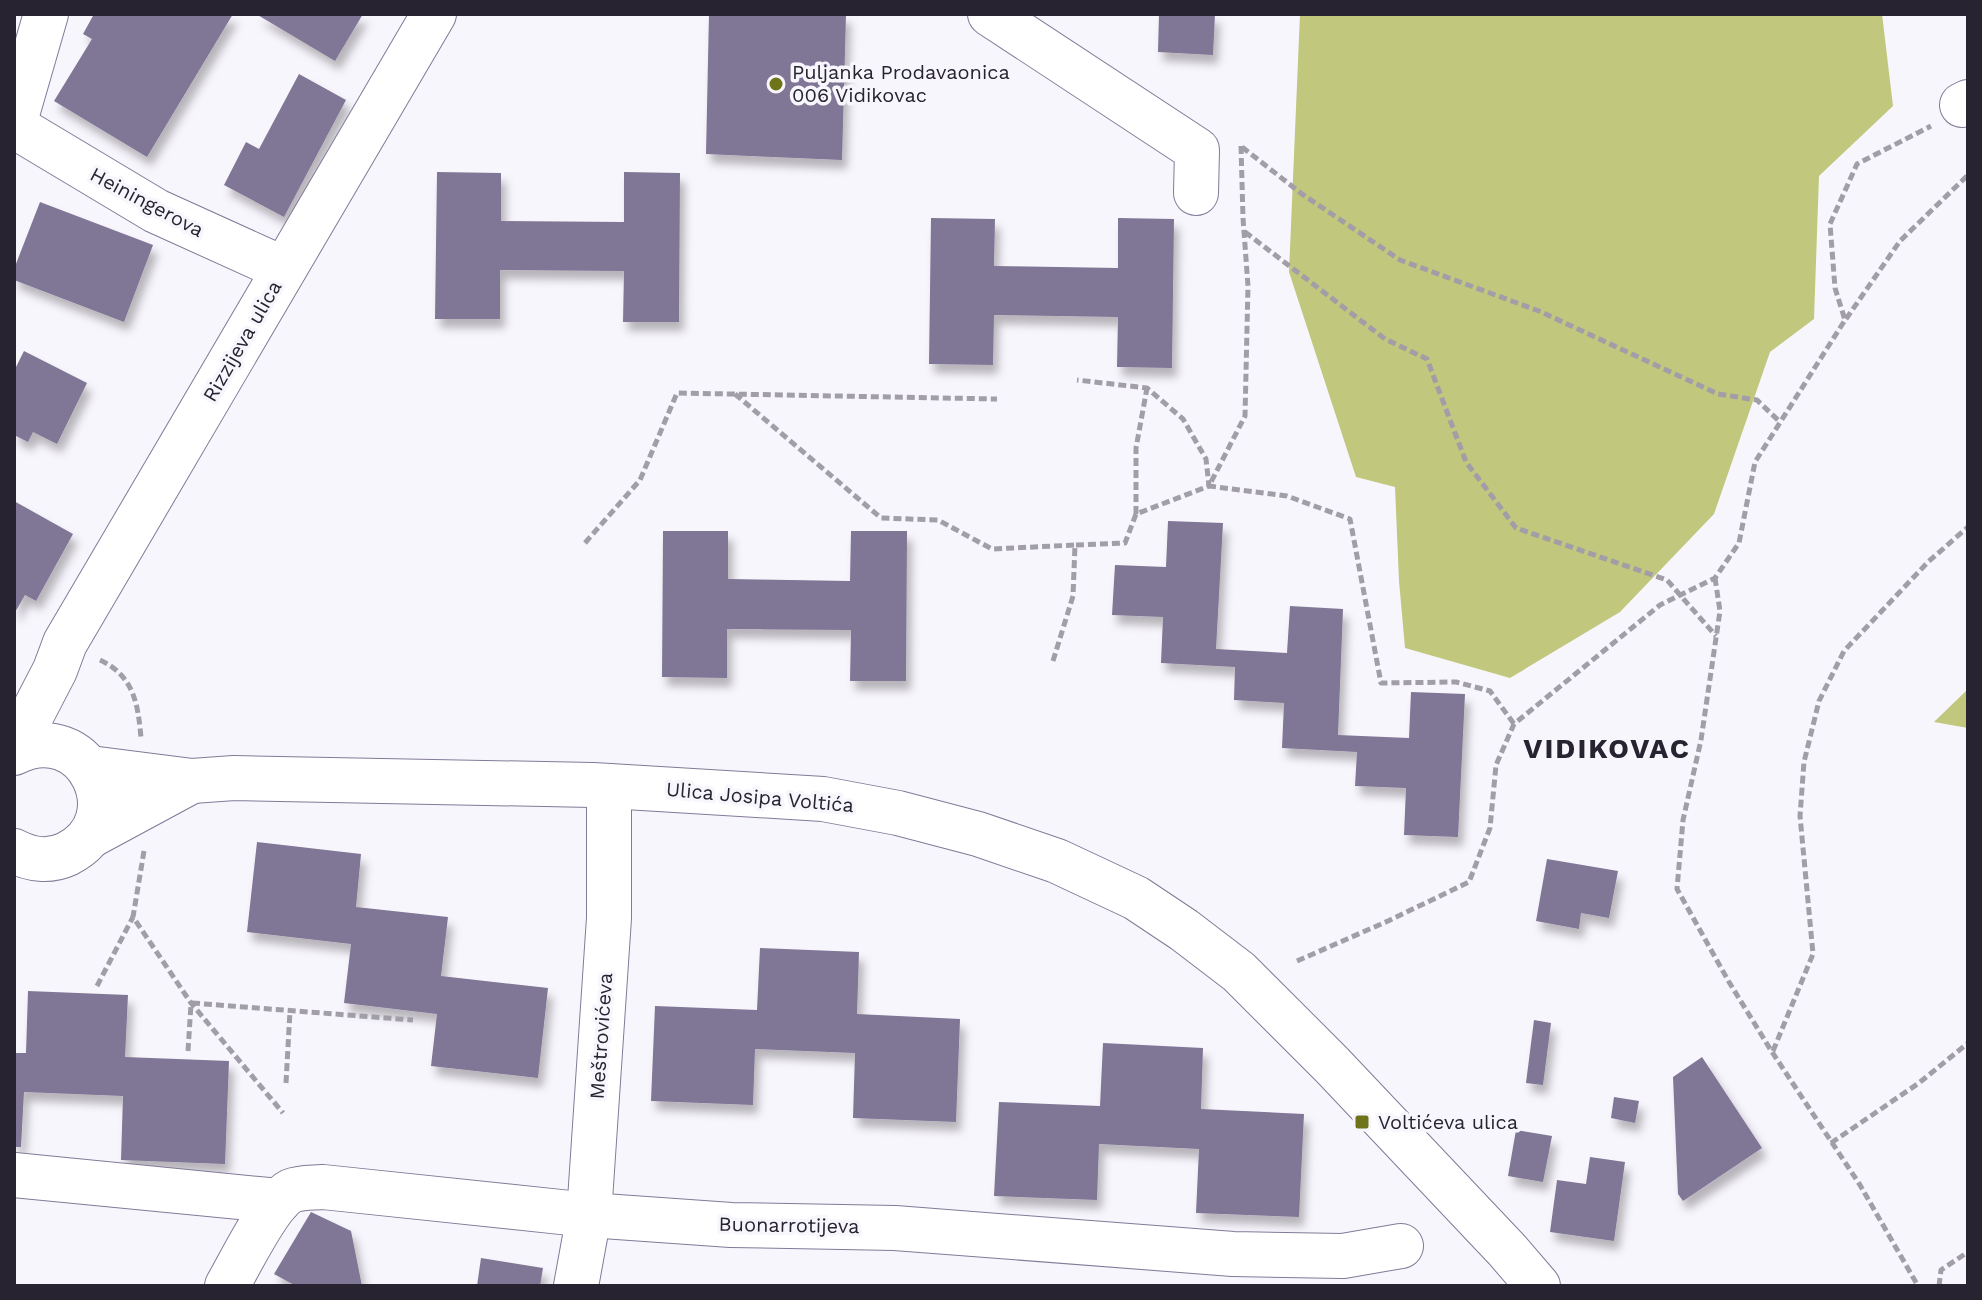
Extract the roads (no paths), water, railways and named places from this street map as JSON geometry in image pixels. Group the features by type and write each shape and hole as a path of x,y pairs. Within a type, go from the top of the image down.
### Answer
{"street":[{"name":"Heiningerova","path":"46,14 14,125 156,211 284,269"},
{"name":"Rizzijeva ulica","path":"14,751 60,656 434,14"},
{"path":"990,14 1197,150 1196,193"},
{"path":"60,656 81,760 98,784 101,802 98,820 90,836"},
{"path":"14,751 42,744 57,746 81,760 149,789"},
{"name":"Ulica Josipa Voltića","path":"15,853 48,860 64,856 149,789 192,781 234,778 609,786 823,799 898,813 978,834 1057,861 1136,898 1239,972 1332,1065 1538,1286"},
{"name":"Meštrovićeva","path":"576,1286 589,1215 609,918 609,786"},
{"path":"14,1175 279,1201"},
{"name":"Buonarrotijeva","path":"279,1201 291,1192 323,1187 589,1215 731,1225 895,1228 1233,1254 1343,1256 1401,1246"},
{"path":"227,1286 279,1201"}],"place":[{"name":"Puljanka Prodavaonica 006 Vidikovac","path":"776,84"},
{"name":"Voltićeva ulica","path":"1362,1122"}],"district":[{"name":"VIDIKOVAC","path":"1607,748"}]}
